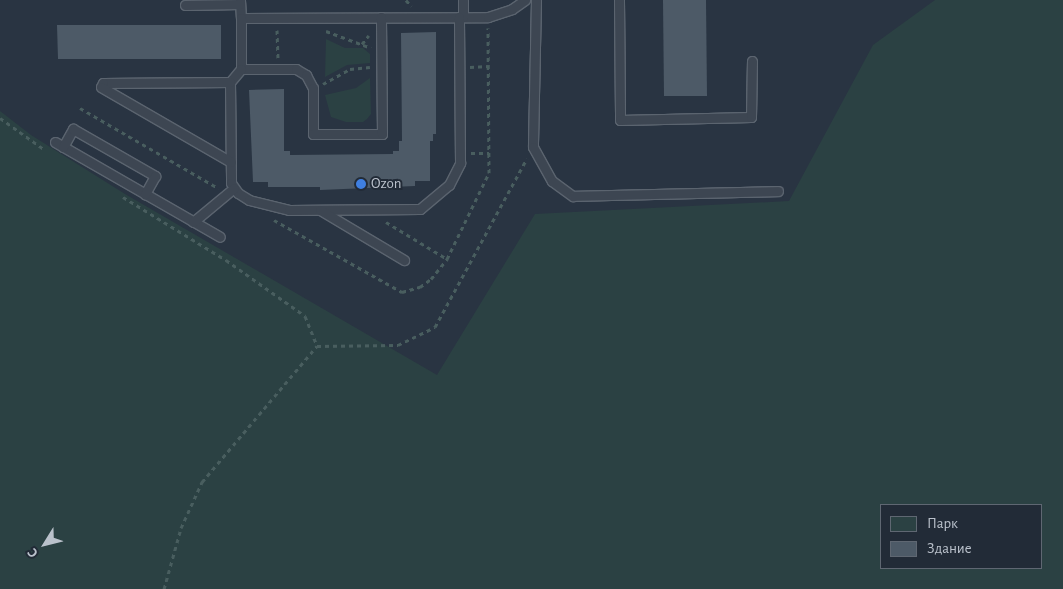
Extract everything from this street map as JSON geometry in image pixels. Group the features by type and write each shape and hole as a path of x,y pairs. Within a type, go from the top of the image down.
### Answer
{"lane":[{"path":"185,5 240,2 241,69 230,82 231,183 234,188 249,200 289,210 420,209 433,201 458,172 461,17 463,0"},
{"path":"240,18 488,17 512,9 525,0"},
{"path":"536,0 533,147 552,181 573,196 778,191"},
{"path":"619,0 620,120 751,117 752,61"},
{"path":"241,69 296,69 310,81 313,134 382,134 381,17"},
{"path":"230,82 104,82 101,87 231,162"},
{"path":"145,194 155,176 90,138 73,129 59,144 193,222 220,237"},
{"path":"193,222 234,188"},
{"path":"320,210 404,260"}],"path":[{"path":"277,18 278,69"},
{"path":"323,30 381,52"},
{"path":"324,84 350,70 381,69"},
{"path":"0,118 54,155"},
{"path":"164,589 181,528 202,482 317,346 398,345 435,328 533,147"},
{"path":"119,195 226,260 305,316 317,346"},
{"path":"365,209 447,259"}],"green space":[{"path":"935,0 1063,0 1063,589 0,589 0,111 31,135 125,194 437,375 535,214 789,201 873,45"},
{"path":"326,39 345,48 363,48 370,54 370,63 347,65 325,77"},
{"path":"370,78 371,114 367,119 363,122 346,122 331,117 325,95 356,88"}],"building":[{"path":"663,0 706,0 707,96 664,96"},
{"path":"57,25 221,25 221,59 58,59"},
{"path":"436,32 436,134 433,134 433,141 430,141 430,181 415,181 415,186 320,190 320,187 268,187 268,182 253,182 249,90 284,89 284,151 290,151 290,155 393,154 393,151 399,151 399,141 402,141 401,33"}],"place":[{"name":"Ozon","path":"361,184"}]}
